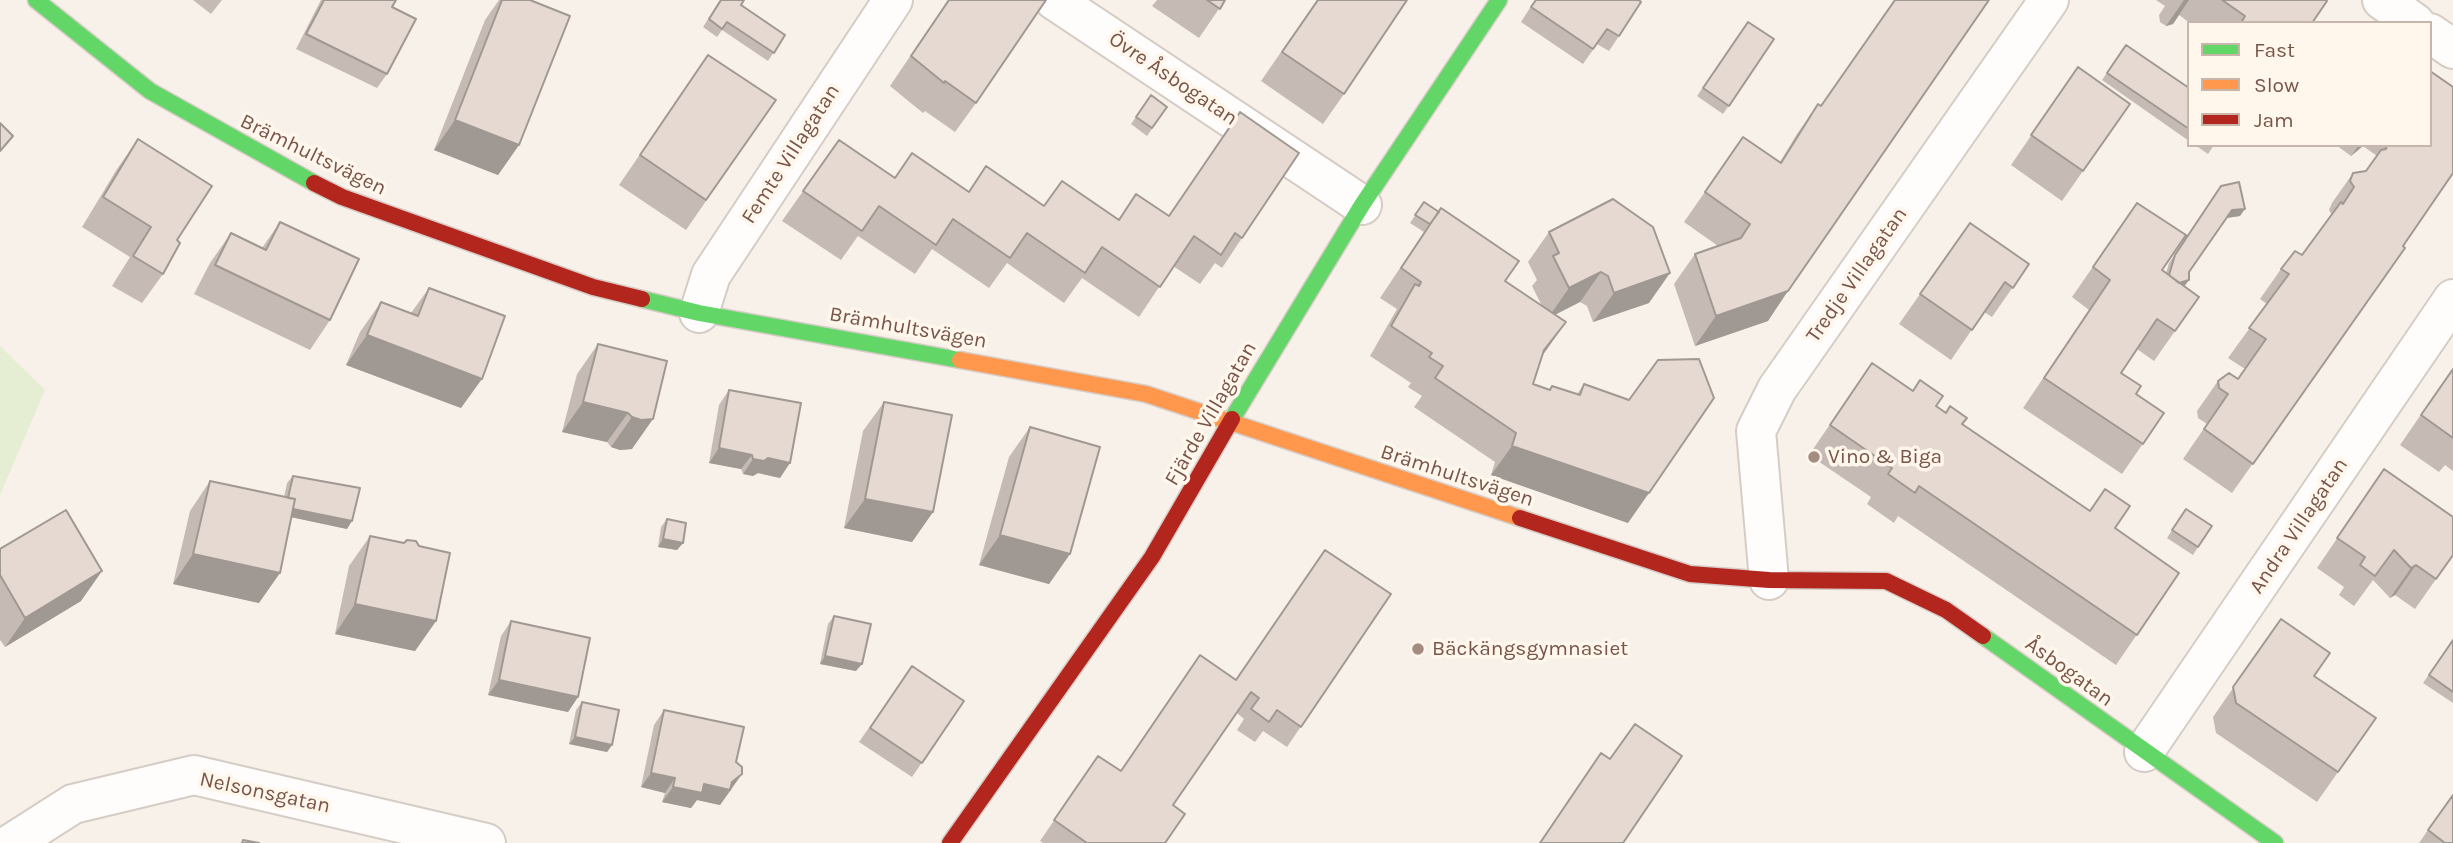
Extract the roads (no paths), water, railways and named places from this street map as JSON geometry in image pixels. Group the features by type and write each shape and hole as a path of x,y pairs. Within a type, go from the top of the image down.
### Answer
{"street":[{"name":"Brämhultsvägen","path":"36,0 150,91 256,152 342,197 593,287 699,313 1146,394 1690,574 1769,579 1822,578"},
{"name":"Femte Villagatan","path":"699,313 712,275 893,0"},
{"name":"Övre Åsbogatan","path":"1054,0 1362,205"},
{"name":"Fjärde Villagatan","path":"950,843 1152,557 1266,361 1362,205 1499,0"},
{"name":"Tredje Villagatan","path":"1769,579 1756,431 1777,389 2049,0"},
{"path":"2382,0 2412,21"},
{"path":"2432,34 2453,49"},
{"name":"Andra Villagatan","path":"2144,752 2453,299"},
{"name":"Åsbogatan","path":"1822,578 1886,581 1946,610 2275,843"},
{"name":"Nelsonsgatan","path":"12,843 74,804 194,775 486,843"}],"place":[{"name":"Vino & Biga","path":"1814,457"},
{"name":"Bäckängsgymnasiet","path":"1418,649"}]}
